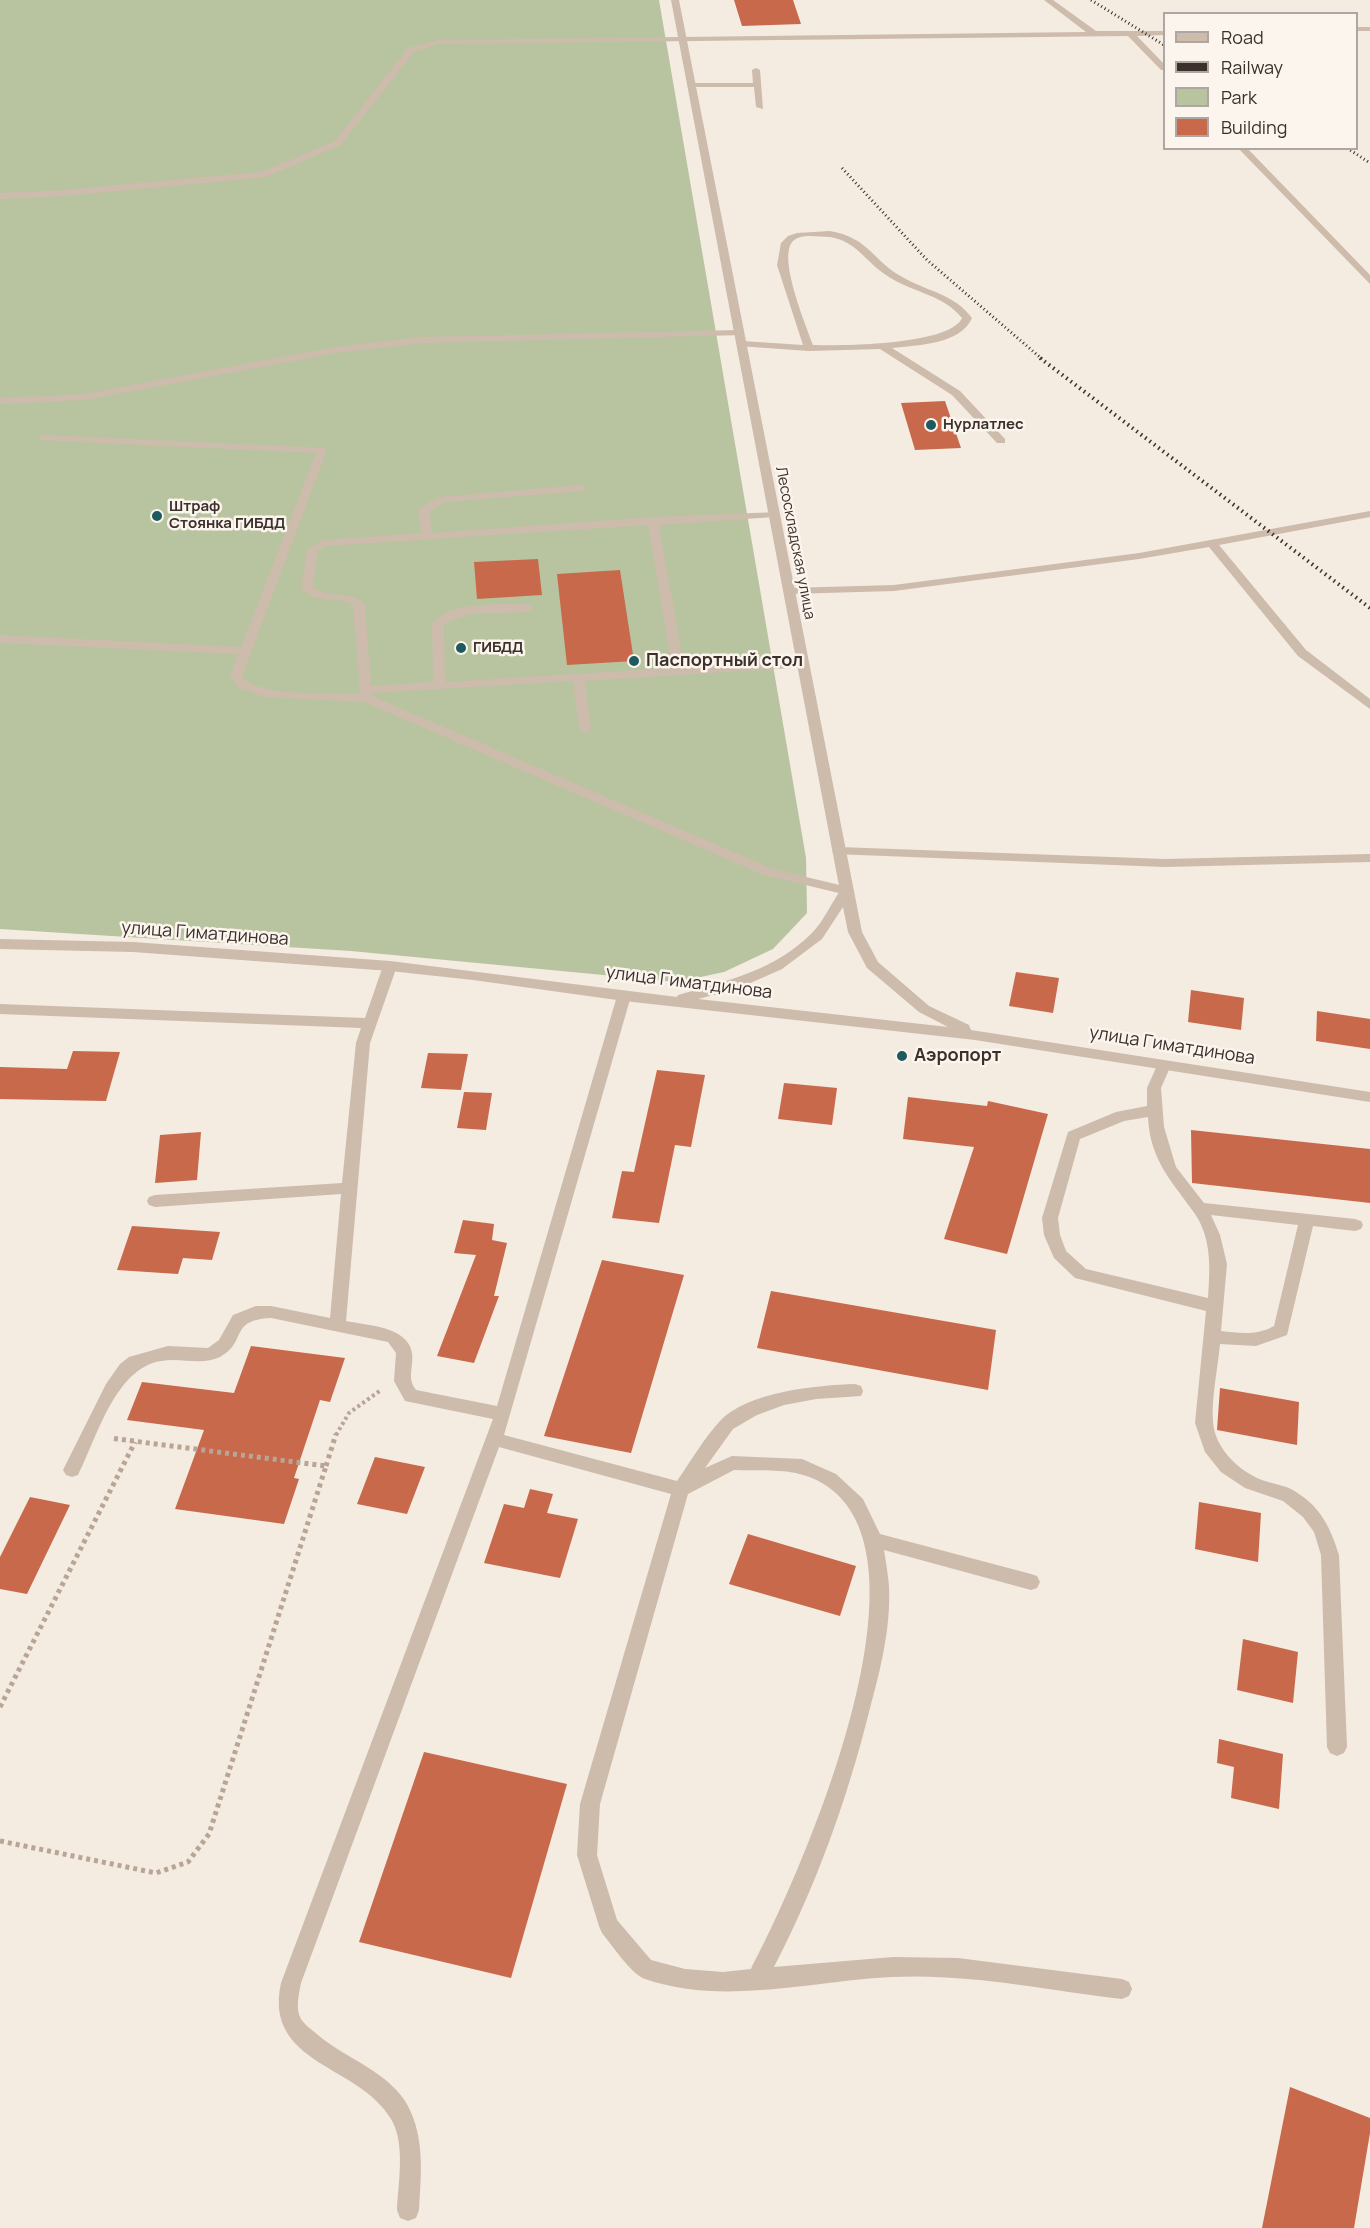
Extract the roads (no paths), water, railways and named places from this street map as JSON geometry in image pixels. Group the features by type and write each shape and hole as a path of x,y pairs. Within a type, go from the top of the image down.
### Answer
{"street":[{"name":"Лесоскладская улица","path":"675,0 855,932 872,965 924,1009 975,1035"},
{"path":"1048,0 1094,34"},
{"path":"0,196 64,193 262,175 338,143 411,50 438,42 1163,33"},
{"path":"1131,34 1163,67"},
{"path":"756,70 760,107"},
{"path":"692,85 757,85"},
{"path":"1244,150 1370,281"},
{"path":"0,401 84,397 335,350 423,340 740,339 809,348 848,350 884,347 954,334 965,326 967,318 951,301 892,275 852,239 837,233 789,238 782,265 809,348"},
{"path":"884,347 956,393 1001,441"},
{"path":"44,438 322,450 236,676 243,686 252,690 365,694 439,685 803,664"},
{"path":"426,536 424,510 442,499 583,488"},
{"path":"365,694 359,604 348,598 324,598 307,588 313,549 324,543 774,514"},
{"path":"789,591 894,588 1139,556 1370,514"},
{"path":"653,520 679,671"},
{"path":"1212,543 1302,653 1370,705"},
{"path":"439,685 438,623 449,615 463,611 528,608"},
{"path":"0,639 245,651"},
{"path":"579,677 585,729"},
{"path":"365,694 769,872 847,891 817,936 777,966 732,986 671,1000"},
{"path":"839,851 1165,863 1370,858"},
{"name":"улица Гиматдинова","path":"0,944 134,947 390,966 624,996 975,1035 1370,1097"},
{"path":"337,1325 363,1043 368,1023 390,966"},
{"path":"408,2210 410,2163 406,2127 393,2103 370,2082 313,2046 292,2025 287,2006 291,1983 503,1414 624,996"},
{"path":"0,1009 368,1023"},
{"path":"1164,1065 1154,1088 1156,1127 1169,1169 1198,1208 1212,1235 1219,1264 1213,1306 1204,1423 1215,1452 1227,1467 1251,1483 1289,1496 1309,1512 1322,1529 1330,1555 1337,1747"},
{"path":"1155,1110 1121,1116 1073,1136 1050,1218 1052,1235 1060,1254 1081,1274 1213,1306"},
{"path":"155,1201 350,1188"},
{"path":"1198,1208 1355,1225"},
{"path":"1211,1336 1253,1341 1269,1338 1281,1330 1307,1220"},
{"path":"72,1470 126,1369 145,1357 174,1352 207,1355 218,1350 234,1324 242,1316 253,1312 271,1312 393,1337 401,1344 406,1355 400,1378 402,1388 411,1396 503,1414"},
{"path":"855,1391 816,1392 794,1396 751,1410 727,1425 681,1489 591,1804 586,1855 609,1926 645,1969 685,1979 723,1982 893,1967 958,1968 1122,1989"},
{"path":"494,1439 681,1489 732,1463 795,1464 830,1479 857,1504 874,1540 880,1587 874,1653 853,1738 827,1825 784,1927 756,1980"},
{"path":"874,1540 1031,1582"}],"railway":[{"path":"1091,0 1163,44"},
{"path":"1350,150 1370,163"},
{"path":"842,168 927,260 1042,359"},
{"path":"1040,358 1370,608"}],"place":[{"name":"Нурлатлес","path":"931,425"},
{"name":"Штраф Стоянка ГИБДД","path":"157,516"},
{"name":"ГИБДД","path":"461,648"},
{"name":"Паспортный стол","path":"634,661"},
{"name":"Аэропорт","path":"902,1056"}]}
